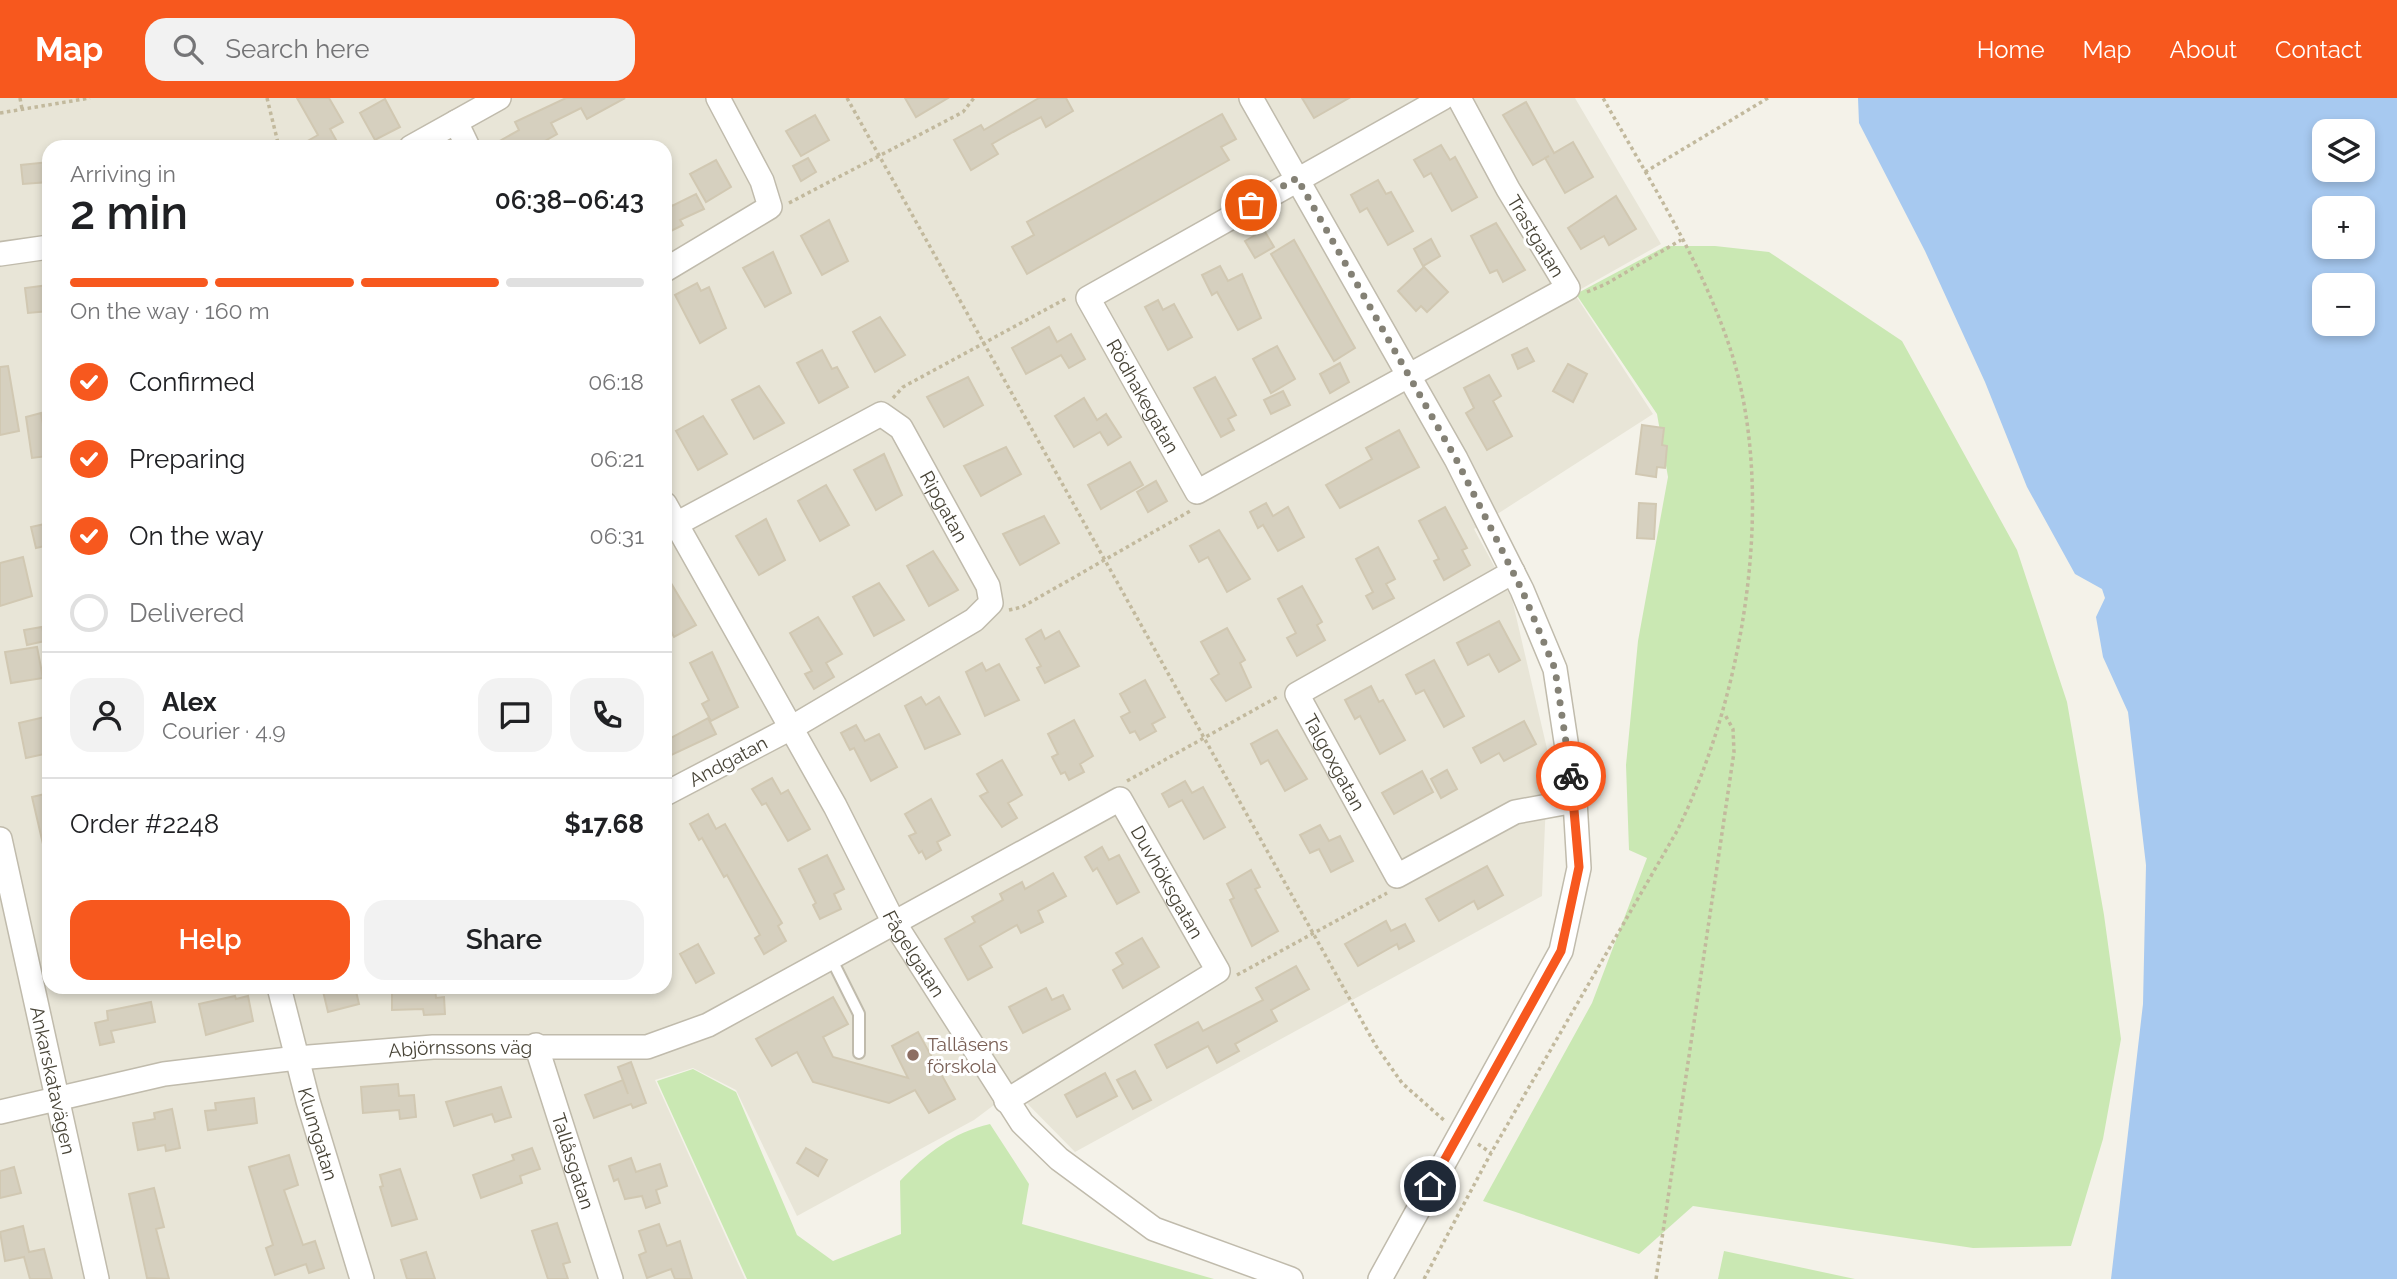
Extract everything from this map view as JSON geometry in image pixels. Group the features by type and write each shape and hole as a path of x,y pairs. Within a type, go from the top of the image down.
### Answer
{"street":[{"path":"424,140 499,98"},
{"path":"672,266 770,207 762,181 718,98"},
{"path":"1251,98 1409,377 1513,572 1555,669 1575,801 1579,867 1561,951 1380,1279"},
{"path":"1088,298 1443,98"},
{"name":"Trastgatan","path":"1409,377 1568,288 1508,189 1459,98"},
{"path":"456,122 465,140"},
{"path":"0,254 42,248"},
{"name":"Rödhakegatan","path":"1088,298 1197,492"},
{"path":"1197,492 1409,377"},
{"path":"672,517 881,414"},
{"name":"Ripgatan","path":"881,414 901,428 988,586 991,603"},
{"name":"Fågelgatan","path":"672,526 835,806 893,921 1022,1123 1059,1158 1154,1229 1291,1279"},
{"name":"Talgoxgatan","path":"1397,876 1297,694 1513,572"},
{"path":"791,728 974,620 991,603"},
{"name":"Andgatan","path":"672,790 791,728"},
{"path":"893,921 1120,799"},
{"name":"Duvhöksgatan","path":"1120,799 1218,971"},
{"path":"1397,876 1516,812 1575,801"},
{"name":"Ankarskatavägen","path":"0,839 97,1279"},
{"name":"Abjörnssons väg","path":"0,1112 55,1097 164,1074 297,1058 433,1047 647,1047 708,1026 893,921"},
{"path":"1006,1101 1218,971"},
{"name":"Klumgatan","path":"281,994 362,1279"},
{"name":"Tallåsgatan","path":"536,1045 611,1279"}],"lane":[{"path":"830,956 859,1014 859,1053"}],"path":[{"path":"20,98 22,109"},
{"path":"0,113 90,98"},
{"path":"267,98 277,140"},
{"path":"847,98 1352,1005 1395,1073 1422,1102 1491,1153"},
{"path":"770,207 804,198 963,112 974,98"},
{"path":"1424,1279 1491,1153 1677,831 1706,770 1724,713 1750,557 1751,454 1743,396 1730,345 1682,239 1603,98"},
{"path":"1645,172 1768,98"},
{"path":"1568,288 1579,292 1594,290 1682,239"},
{"path":"881,414 903,387 1063,299 1088,298"},
{"path":"991,603 1007,610 1022,607 1192,511 1197,492"},
{"path":"1120,799 1125,782 1281,695 1297,694"},
{"path":"1657,1279 1734,752 1733,729 1724,713"},
{"path":"1218,971 1235,976 1391,890 1397,876"}],"shaded area":[{"path":"0,98 1575,98 1661,244 1574,293 1653,414 1474,529 1512,599 1548,753 1542,896 1075,1152 1014,1090 974,1120 797,1216 736,1090 693,1068 655,1080 745,1279 0,1279"}],"green space":[{"path":"1666,246 1715,246 1769,252 1902,341 2017,550 2067,702 2104,915 2121,1039 2103,1139 2071,1246 1973,1248 1693,1206 1639,1254 1483,1201 1592,1003 1647,858 1629,850 1626,765 1638,641 1668,477 1657,414 1576,294"},
{"path":"693,1069 736,1092 797,1235 833,1261 901,1234 900,1181 952,1138 990,1124 1029,1184 1022,1224 1214,1279 747,1279 657,1081"},
{"path":"1724,1251 1855,1279 1718,1279"}],"water":[{"path":"1858,98 2397,98 2397,1279 2111,1279 2143,1004 2146,865 2128,712 2103,657 2096,617 2105,598 2102,589 2075,574 2027,487 1985,382 1925,251 1859,123"}],"building":[{"path":"297,98 329,98 343,122 330,129 336,140 309,140 318,135"},
{"path":"566,98 625,98 587,119 581,108 551,123 557,134 546,140 501,140 519,130 515,122"},
{"path":"905,98 948,98 916,117"},
{"path":"1039,98 1066,98 1073,111 1046,127 1041,117 992,144 998,154 971,170 954,140 981,125 984,130"},
{"path":"1302,98 1349,98 1314,118"},
{"path":"385,99 400,127 375,140 360,113"},
{"path":"1526,102 1554,153 1573,142 1593,177 1565,193 1545,158 1533,165 1503,115"},
{"path":"1222,114 1236,139 1221,147 1229,160 1027,274 1012,247 1034,235 1027,222"},
{"path":"815,115 829,140 801,156 786,131"},
{"path":"1441,145 1450,160 1455,157 1477,197 1452,211 1431,173 1424,177 1414,160"},
{"path":"808,158 816,172 801,181 793,166"},
{"path":"716,160 731,187 706,202 690,174"},
{"path":"42,163 42,183 23,184 21,165"},
{"path":"1378,180 1386,194 1391,192 1413,231 1388,245 1367,208 1360,212 1351,195"},
{"path":"696,194 704,209 680,220 683,225 672,230 672,206"},
{"path":"1616,196 1636,229 1609,245 1604,236 1581,249 1568,228"},
{"path":"829,220 848,261 822,275 801,236"},
{"path":"1496,223 1525,270 1503,282 1497,270 1490,273 1471,236"},
{"path":"1264,230 1274,247 1255,258 1245,241"},
{"path":"1431,239 1440,256 1423,266 1414,249"},
{"path":"1294,240 1355,348 1334,361 1271,254"},
{"path":"773,252 791,293 765,307 743,268"},
{"path":"1220,266 1228,281 1242,274 1261,318 1238,330 1217,292 1212,295 1202,275"},
{"path":"1424,267 1448,292 1427,312 1421,306 1416,311 1398,291"},
{"path":"697,283 701,291 709,287 726,328 700,343 675,295"},
{"path":"42,286 42,312 28,313 25,288"},
{"path":"1158,300 1163,310 1174,304 1192,337 1168,350 1145,307"},
{"path":"880,317 905,355 875,372 853,332"},
{"path":"1049,327 1057,342 1071,334 1085,359 1069,368 1061,355 1026,374 1012,348"},
{"path":"1277,346 1295,379 1271,393 1253,359"},
{"path":"1527,348 1534,361 1518,369 1512,355"},
{"path":"822,350 832,369 837,367 848,387 819,403 797,363"},
{"path":"1340,363 1349,382 1330,393 1320,374"},
{"path":"1568,364 1587,374 1573,402 1553,391"},
{"path":"8,366 19,431 0,435 0,367"},
{"path":"1489,375 1501,396 1493,401 1512,436 1487,450 1466,413 1474,408 1464,388"},
{"path":"968,377 983,405 944,427 927,397"},
{"path":"1215,377 1236,415 1228,419 1234,430 1221,437 1194,388"},
{"path":"759,386 784,423 754,439 732,400"},
{"path":"1283,391 1290,405 1271,414 1264,400"},
{"path":"1084,398 1097,420 1106,414 1121,437 1108,445 1100,432 1074,447 1055,416"},
{"path":"41,413 42,457 32,458 26,417"},
{"path":"703,416 727,454 698,470 676,431"},
{"path":"1642,425 1664,428 1662,445 1667,446 1665,468 1657,467 1656,477 1636,474"},
{"path":"1399,430 1419,467 1340,508 1326,485 1372,459 1366,448"},
{"path":"1006,447 1021,474 981,496 964,466"},
{"path":"884,454 902,495 876,510 854,470"},
{"path":"1130,462 1143,485 1101,509 1088,485"},
{"path":"1156,481 1167,501 1148,512 1137,492"},
{"path":"826,485 849,525 820,541 798,501"},
{"path":"1266,503 1273,516 1288,507 1304,537 1278,551 1263,525 1258,528 1250,512"},
{"path":"1639,503 1656,504 1654,539 1637,538"},
{"path":"1445,507 1467,548 1462,550 1470,565 1444,580 1434,561 1439,559 1419,521"},
{"path":"1044,516 1059,543 1020,565 1003,534"},
{"path":"766,519 785,560 759,575 736,536"},
{"path":"42,525 42,547 36,548 31,527"},
{"path":"1219,530 1250,579 1227,592 1208,557 1199,562 1190,546"},
{"path":"1378,547 1395,579 1386,584 1394,598 1373,609 1366,596 1373,592 1356,559"},
{"path":"933,551 958,590 929,606 907,566"},
{"path":"23,557 32,596 0,606 0,563"},
{"path":"879,583 904,620 874,636 853,597"},
{"path":"672,585 696,625 674,637 672,633"},
{"path":"1302,586 1322,622 1317,625 1325,640 1297,656 1287,638 1296,633 1278,599"},
{"path":"818,617 842,654 826,663 834,677 814,689 805,674 812,671 790,633"},
{"path":"1499,621 1520,660 1499,672 1489,654 1468,665 1457,643"},
{"path":"42,627 42,642 27,645 24,630"},
{"path":"1227,628 1245,660 1240,663 1251,687 1226,701 1211,679 1219,674 1201,642"},
{"path":"1041,630 1045,639 1059,631 1079,666 1045,683 1037,668 1041,666 1026,639"},
{"path":"37,647 42,678 11,683 5,652"},
{"path":"712,652 738,707 711,721 702,704 709,700 690,663"},
{"path":"1434,660 1464,716 1444,727 1424,690 1416,694 1406,675"},
{"path":"982,663 986,671 999,664 1019,700 985,716 966,672"},
{"path":"1145,680 1165,717 1152,724 1156,731 1140,740 1135,731 1130,733 1121,717 1130,712 1120,694"},
{"path":"1371,686 1379,702 1383,700 1405,740 1380,754 1360,716 1355,719 1345,700"},
{"path":"921,697 926,705 939,697 960,734 925,749 905,706"},
{"path":"42,718 42,755 26,758 19,723"},
{"path":"708,718 716,734 672,755 672,737"},
{"path":"1074,720 1093,756 1080,764 1084,772 1069,780 1065,772 1061,774 1052,757 1058,754 1048,734"},
{"path":"1524,721 1536,744 1504,761 1499,753 1481,763 1473,748"},
{"path":"856,725 865,741 879,734 897,767 871,781 854,748 850,750 841,733"},
{"path":"1277,730 1307,779 1285,791 1268,760 1261,764 1251,744"},
{"path":"1002,760 1022,795 1008,803 1017,818 1002,827 980,796 988,792 977,774"},
{"path":"1447,770 1457,789 1441,798 1431,779"},
{"path":"1422,771 1433,792 1394,814 1382,793"},
{"path":"772,778 781,794 788,790 810,829 788,841 766,803 762,805 752,789"},
{"path":"1185,781 1192,793 1203,787 1225,827 1204,839 1182,800 1169,807 1162,794"},
{"path":"42,795 42,840 32,797"},
{"path":"931,799 950,835 937,842 941,850 926,859 909,836 916,833 905,814"},
{"path":"708,814 716,829 725,824 782,923 778,926 786,941 764,954 755,938 760,935 727,875 724,877 702,838 699,840 690,824"},
{"path":"1320,825 1329,841 1340,836 1353,861 1331,872 1319,849 1310,853 1300,835"},
{"path":"1102,847 1109,860 1119,855 1139,892 1117,904 1097,868 1093,871 1085,857"},
{"path":"827,855 844,889 834,894 841,909 820,919 813,905 816,903 799,869"},
{"path":"1487,866 1503,895 1478,909 1474,901 1439,921 1426,899"},
{"path":"1251,870 1260,887 1255,889 1278,931 1252,946 1230,900 1234,898 1227,884"},
{"path":"1053,873 1066,896 1038,911 1043,922 1021,933 1017,925 980,946 992,967 968,980 945,939 975,922 972,917 1003,900 1000,894 1022,882 1025,889"},
{"path":"1386,921 1391,931 1405,924 1414,941 1399,949 1397,944 1358,966 1345,944"},
{"path":"1142,938 1159,967 1123,988 1113,970 1123,964 1116,953"},
{"path":"698,944 714,973 696,983 680,954"},
{"path":"1296,966 1309,989 1271,1010 1277,1021 1235,1044 1239,1051 1217,1063 1208,1046 1167,1068 1155,1045 1198,1022 1203,1031 1263,1000 1256,988"},
{"path":"1046,988 1052,1000 1063,995 1070,1009 1023,1033 1009,1007"},
{"path":"324,994 357,994 359,1004 328,1012"},
{"path":"392,994 436,994 436,998 444,997 445,1014 424,1015 423,1009 392,1010"},
{"path":"235,996 236,999 248,996 253,1021 206,1035 199,1004"},
{"name":"Tallåsens förskola","path":"833,997 848,1024 823,1037 833,1057 908,1078 892,1046 918,1032 955,1099 929,1113 915,1090 889,1103 813,1082 797,1052 772,1066 756,1039"},
{"path":"151,1002 155,1022 111,1031 114,1042 100,1045 95,1023 108,1020 107,1011"},
{"path":"631,1062 646,1103 633,1108 631,1104 594,1118 585,1095 623,1080 618,1067"},
{"path":"1135,1071 1151,1100 1133,1109 1117,1080"},
{"path":"1105,1073 1117,1096 1077,1117 1065,1095"},
{"path":"398,1084 399,1096 414,1095 416,1117 400,1119 399,1110 363,1113 361,1087"},
{"path":"501,1087 511,1117 495,1122 492,1114 454,1126 446,1102"},
{"path":"254,1098 257,1123 208,1130 205,1111 216,1110 215,1103"},
{"path":"172,1109 180,1148 166,1151 165,1145 138,1150 133,1123 155,1119 154,1113"},
{"path":"532,1148 540,1169 520,1176 522,1183 481,1198 473,1175 514,1160 512,1155"},
{"path":"806,1148 827,1160 818,1176 797,1163"},
{"path":"289,1155 298,1185 284,1190 303,1245 315,1241 324,1268 309,1273 306,1264 275,1275 266,1248 273,1245 249,1167"},
{"path":"631,1158 636,1172 660,1164 667,1186 656,1190 660,1203 646,1208 642,1196 625,1199 618,1179 614,1181 609,1166"},
{"path":"14,1167 21,1193 0,1198 0,1171"},
{"path":"400,1169 417,1219 392,1226 380,1187 383,1186 380,1175"},
{"path":"154,1188 164,1227 156,1229 169,1279 147,1278 129,1194"},
{"path":"557,1223 570,1262 563,1264 568,1279 548,1279 532,1231"},
{"path":"659,1224 667,1246 680,1241 692,1279 675,1279 671,1269 647,1278 639,1255 646,1252 639,1231"},
{"path":"23,1226 29,1252 44,1249 52,1279 30,1279 24,1257 5,1261 0,1232"},
{"path":"426,1252 435,1279 407,1279 401,1260"}],"way so far":[{"path":"1251,205 1297,178 1456,459 1522,590 1555,669 1571,776"}],"place":[{"name":"Tallåsens förskola","path":"913,1055"}],"route":[{"path":"1430,1186 1561,951 1579,867 1571,776"}]}
